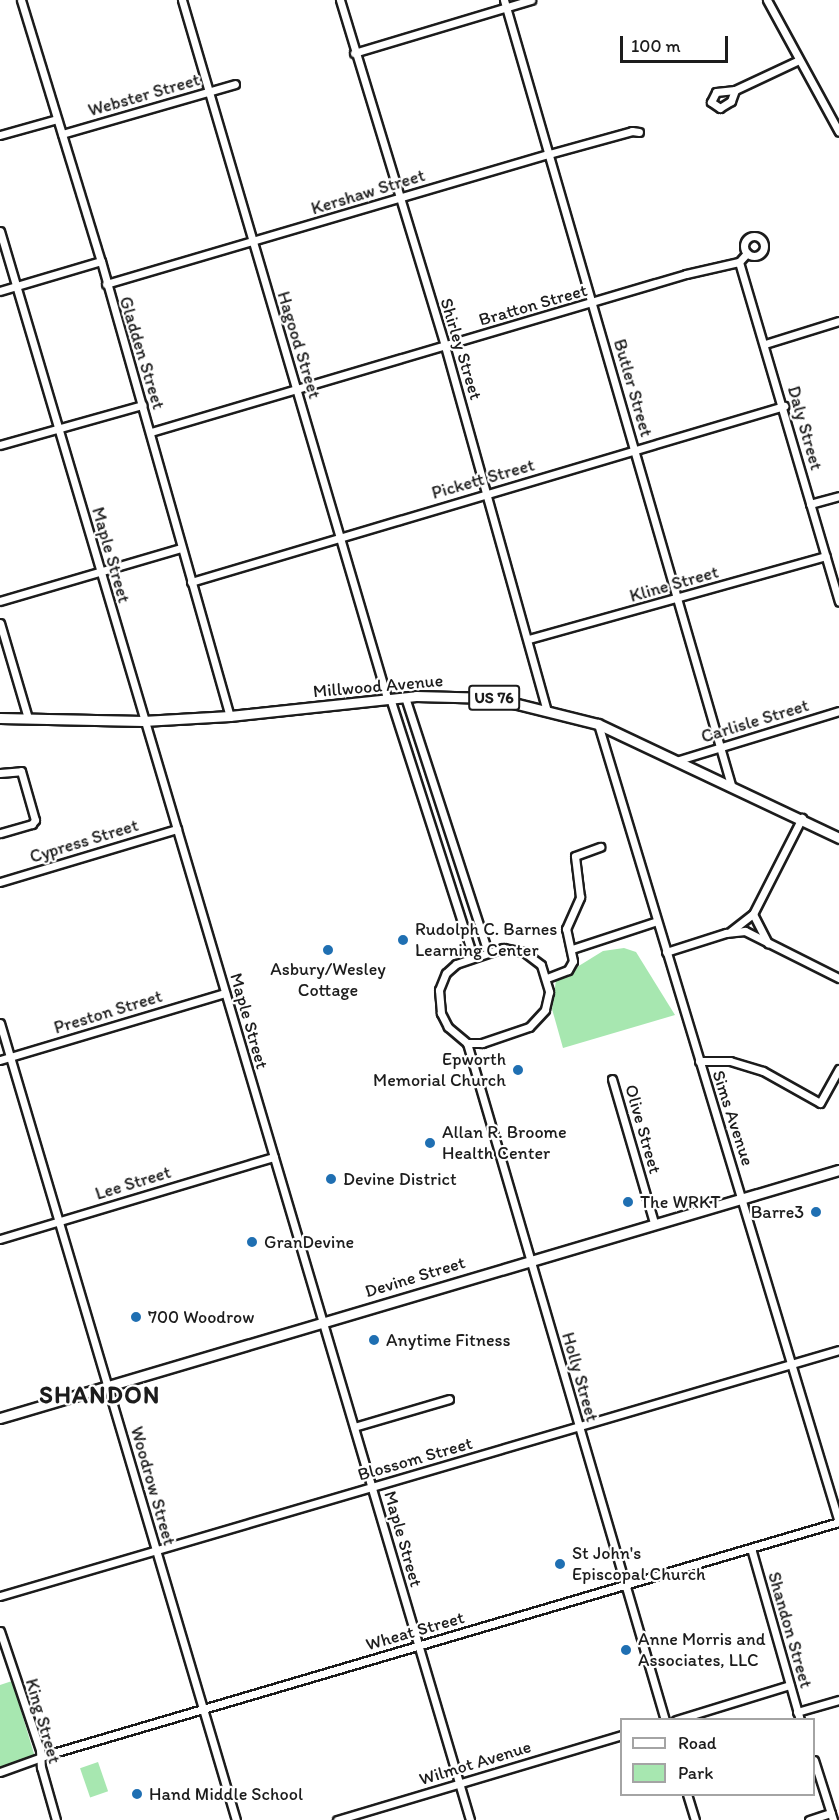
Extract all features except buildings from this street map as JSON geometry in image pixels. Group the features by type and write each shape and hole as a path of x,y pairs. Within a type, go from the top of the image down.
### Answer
{"main road":[{"name":"Millwood Avenue","path":"0,718 143,721 230,716 388,698 493,698 546,708 598,724 802,818 839,838"},
{"name":"Devine Street","path":"0,1418 839,1170"}],"street":[{"name":"Gladden Street","path":"21,0 151,432 181,548 230,716"},
{"name":"Hagood Street","path":"182,0 252,243 297,388 338,537 473,957"},
{"name":"Shirley Street","path":"340,0 354,53 445,346 529,639 546,708"},
{"path":"354,53 505,4 531,0"},
{"path":"767,0 797,61 839,132"},
{"name":"Butler Street","path":"505,4 731,785"},
{"path":"735,90 797,61"},
{"name":"Webster Street","path":"62,134 235,84"},
{"path":"0,135 57,119"},
{"name":"Kershaw Street","path":"106,284 549,154 632,131 639,132"},
{"name":"Maple Street","path":"0,231 143,721 470,1820"},
{"path":"739,262 747,253"},
{"path":"0,291 101,261"},
{"name":"Bratton Street","path":"151,432 739,262"},
{"name":"Daly Street","path":"739,262 784,406 839,602"},
{"path":"765,344 839,321"},
{"path":"0,445 142,405"},
{"name":"Pickett Street","path":"191,582 784,406"},
{"path":"810,504 839,496"},
{"path":"0,601 181,548"},
{"name":"Kline Street","path":"529,639 826,556"},
{"path":"0,623 28,718"},
{"path":"405,697 488,952"},
{"name":"Carlisle Street","path":"679,760 839,711"},
{"name":"Sims Avenue","path":"598,724 699,1061 794,1363 839,1522"},
{"path":"0,773 21,771 35,820 32,824 0,833"},
{"path":"726,933 753,914 802,818"},
{"name":"Cypress Street","path":"0,882 177,829"},
{"path":"547,978 568,970 573,961 566,928 580,897 575,856 600,847"},
{"path":"753,914 768,943"},
{"path":"572,949 657,921"},
{"path":"666,952 726,933 745,931 839,978"},
{"path":"503,948 524,952 541,965 547,978 545,1010 529,1028 483,1043 466,1043 441,1013 439,990 446,973 473,957 488,952 503,948"},
{"name":"Preston Street","path":"0,1060 225,993"},
{"name":"Woodrow Street","path":"0,1023 201,1710 236,1820"},
{"name":"Holly Street","path":"466,1043 665,1718"},
{"path":"699,1061 730,1061 763,1071 820,1103 839,1069"},
{"name":"Olive Street","path":"612,1079 654,1223"},
{"name":"Lee Street","path":"0,1239 274,1157"},
{"name":"Blossom Street","path":"0,1596 839,1350"},
{"path":"354,1427 449,1399"},
{"name":"Wheat Street","path":"0,1772 201,1710 839,1522"},
{"name":"Shandon Street","path":"751,1548 799,1716"},
{"name":"King Street","path":"0,1630 40,1759 56,1820"},
{"path":"679,1718 790,1685"},
{"path":"799,1716 839,1700"},
{"name":"Wilmot Avenue","path":"337,1820 620,1735"},
{"path":"809,1820 832,1817 815,1766"},
{"path":"688,1796 695,1820"}],"green space":[{"path":"624,948 636,952 675,1015 563,1048 552,1009 556,980 603,951"},
{"path":"12,1681 35,1757 0,1767 0,1685"},
{"path":"98,1762 108,1791 90,1797 80,1768"}],"place":[{"name":"Rudolph C. Barnes Learning Center","path":"403,940"},
{"name":"Asbury/Wesley Cottage","path":"328,950"},
{"name":"Epworth Memorial Church","path":"518,1070"},
{"name":"Allan R. Broome Health Center","path":"430,1143"},
{"name":"Devine District","path":"331,1179"},
{"name":"The WRKT","path":"628,1202"},
{"name":"Barre3","path":"816,1212"},
{"name":"GranDevine","path":"252,1242"},
{"name":"700 Woodrow","path":"136,1317"},
{"name":"Anytime Fitness","path":"374,1340"},
{"name":"St John's Episcopal Church","path":"560,1564"},
{"name":"Anne Morris and Associates, LLC","path":"626,1650"},
{"name":"Hand Middle School","path":"137,1794"}],"district":[{"name":"SHANDON","path":"100,1395"}]}
